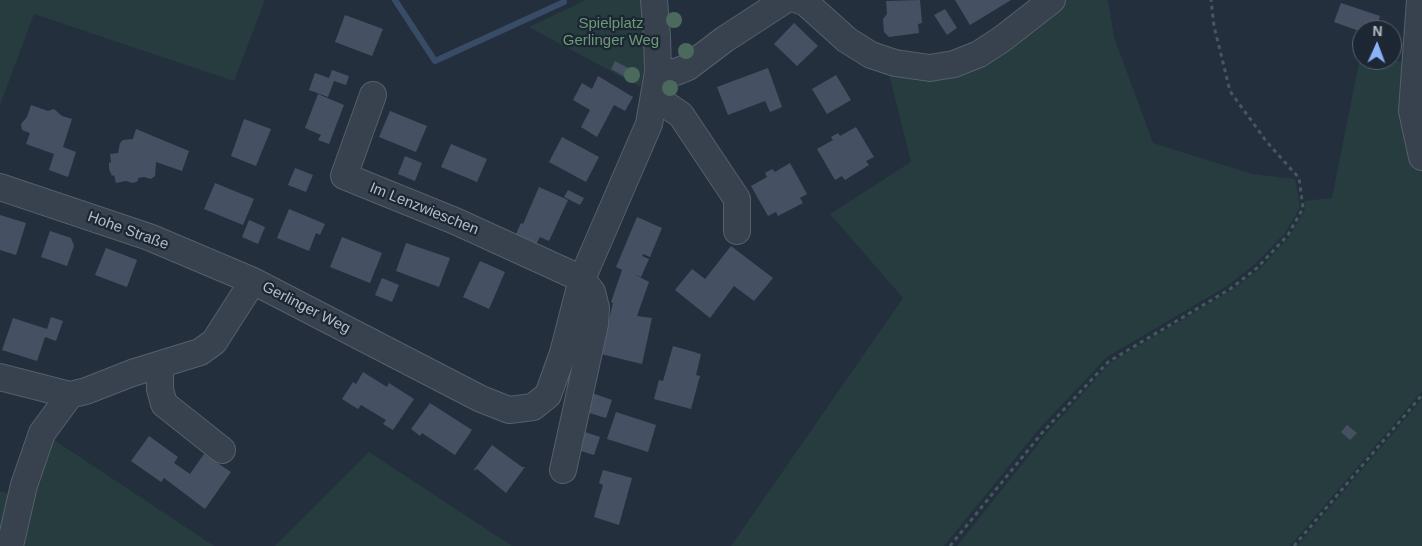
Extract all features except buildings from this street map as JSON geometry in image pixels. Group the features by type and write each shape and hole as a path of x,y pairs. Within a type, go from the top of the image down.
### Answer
{"street":[{"name":"Gerlinger Weg","path":"70,395 200,352 214,342 253,281 481,399 509,410 533,407 548,395 563,353 582,279 649,124 656,84 658,36 654,0"},
{"path":"737,231 737,199 681,114 656,84 688,67 725,39 784,0"},
{"path":"798,0 806,3 858,48 895,63 930,68 954,64 979,54 1002,39 1052,0"},
{"path":"1420,0 1412,111 1422,157"},
{"name":"Im Lenzwieschen","path":"373,95 344,176 455,221 582,279"},
{"name":"Hohe Straße","path":"0,187 149,237 253,281"},
{"path":"563,470 595,324 596,308 592,292 582,279"},
{"path":"160,365 160,389 164,404 222,450"},
{"path":"0,377 70,395 42,433 24,485 10,546"}],"path":[{"path":"950,546 1042,433 1108,362 1230,289 1258,268 1288,235 1304,208 1299,178 1266,140 1230,91 1214,26 1211,0"},
{"path":"1294,546 1422,395"}],"green space":[{"path":"0,0 265,0 234,81 34,14 0,105"},
{"name":"Spielplatz Gerlinger Weg","path":"586,0 639,0 641,3 645,37 643,76 640,87 529,27"},
{"path":"1059,0 1108,0 1114,37 1153,143 1252,174 1295,179 1300,207 1285,233 1255,264 1227,286 1107,357 1038,430 944,546 731,546 903,298 830,214 911,162 889,74 931,76"},
{"path":"1402,61 1409,62 1422,166 1422,391 1290,546 957,546 1046,434 1110,363 1232,290 1261,268 1290,236 1305,209 1304,201 1332,198 1358,70 1402,70"},
{"path":"1422,399 1422,546 1297,546 1390,437"},
{"path":"48,436 214,546 15,546"},
{"path":"369,452 512,546 275,546"},
{"path":"0,491 14,496 0,546"}],"waterway":[{"path":"395,0 435,61 564,2"}]}
